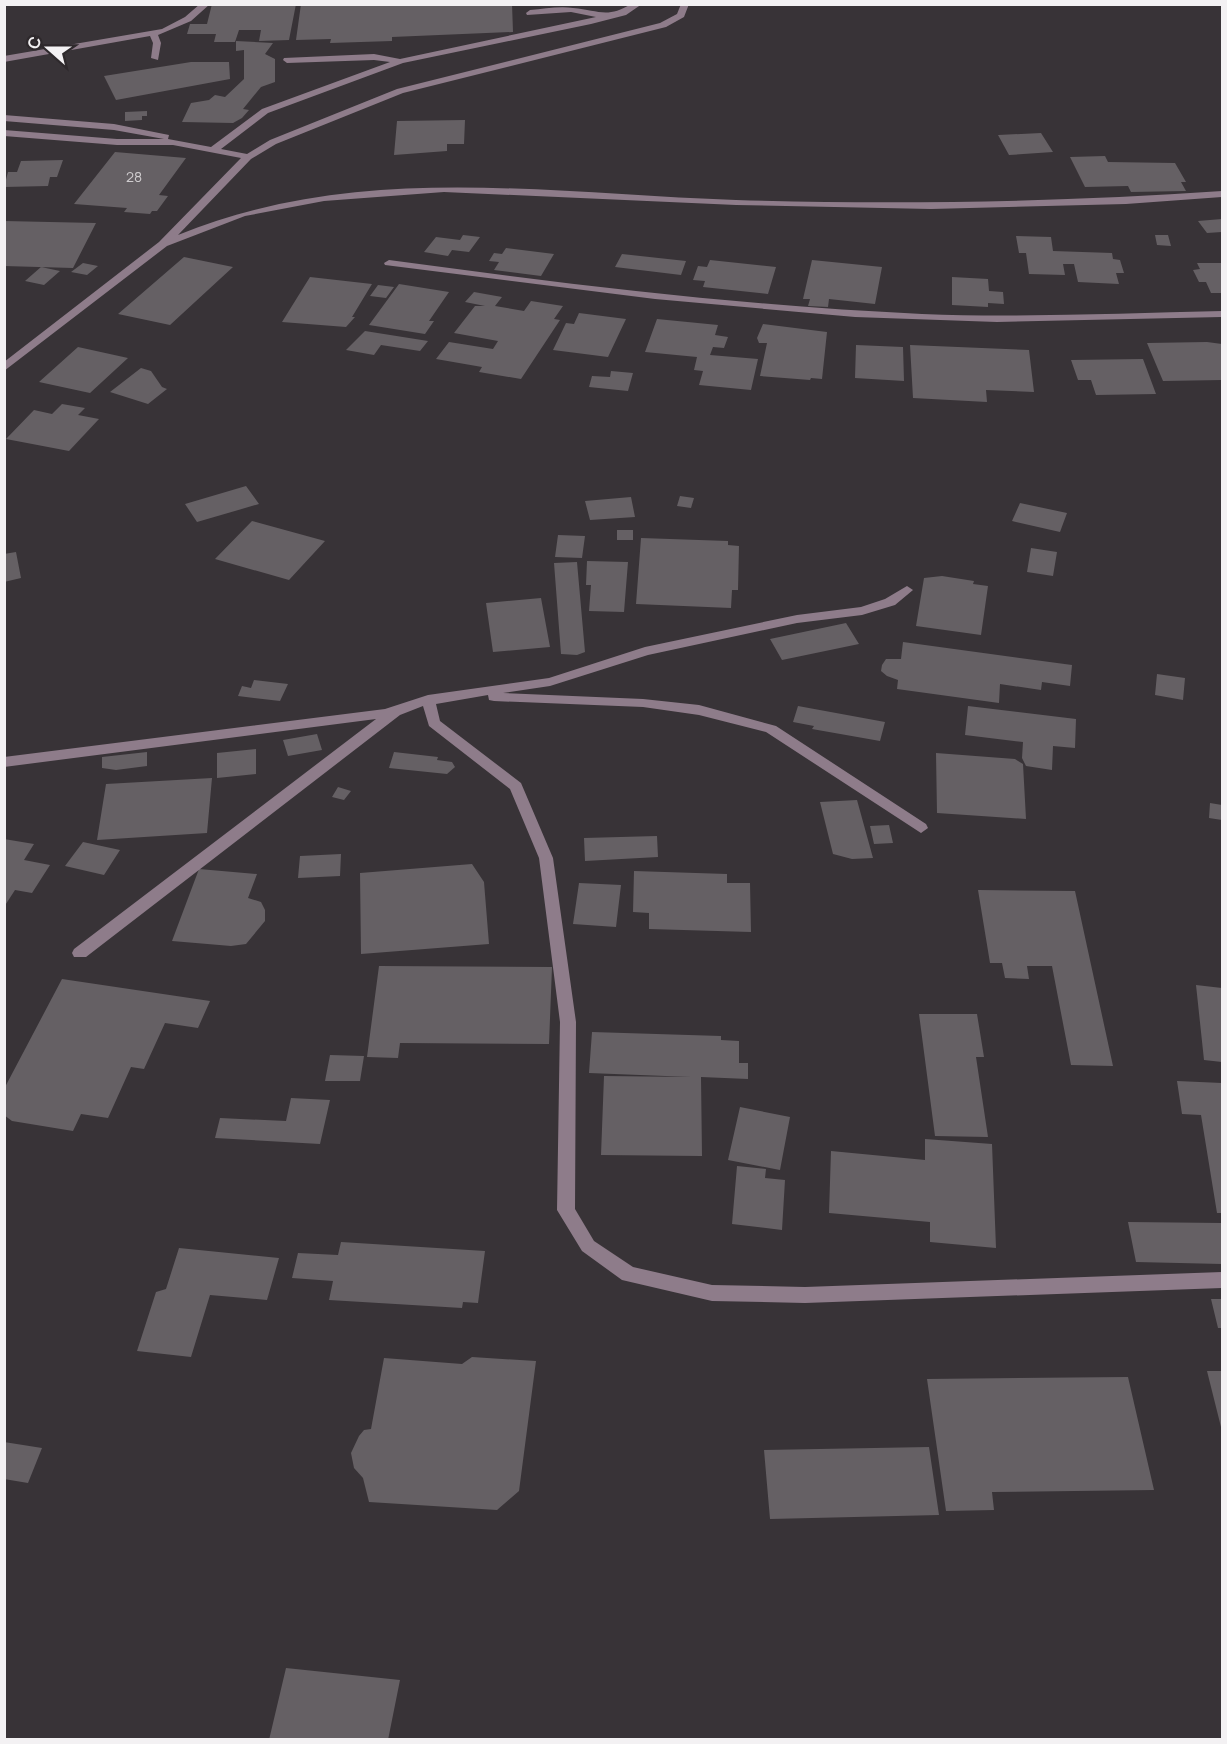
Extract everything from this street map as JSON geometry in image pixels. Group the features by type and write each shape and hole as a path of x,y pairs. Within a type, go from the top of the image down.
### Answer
{"street":[{"path":"4,59 153,33 188,19 206,4"},
{"path":"213,150 265,111 401,61 609,16 638,4"},
{"path":"4,368 163,244 248,157 273,142 400,91 663,25 681,15 685,4"},
{"path":"530,13 571,10 609,16"},
{"path":"153,33 157,43 155,57"},
{"path":"287,60 374,57 401,61"},
{"path":"4,118 159,133 173,142"},
{"path":"4,133 117,142 173,142 248,157"},
{"path":"163,244 252,212 350,194 398,190 444,189 727,203 954,204 1162,199 1222,194"},
{"path":"388,263 559,286 825,312 948,317 1222,314"},
{"path":"80,953 394,713 428,699 550,682 645,651 797,619 862,611 890,602 907,590"},
{"path":"428,699 504,697 643,703 719,715 771,729 921,828"},
{"path":"428,699 434,723 516,786 546,858 568,1022 566,1210 588,1246 628,1274 712,1293 817,1294 1222,1280"},
{"path":"4,762 303,721 394,713"}],"building":[{"path":"212,4 296,4 289,40 259,41 261,30 239,30 235,42 214,42 216,34 187,34 190,24 207,24"},
{"path":"301,4 512,4 513,32 392,37 392,41 330,43 331,39 296,40"},
{"path":"236,41 273,43 265,54 275,59 275,82 261,87 243,109 249,110 233,123 182,122 191,103 209,100 215,95 225,97 244,79 244,50 236,51"},
{"path":"191,62 229,62 230,79 116,100 104,76"},
{"path":"147,111 147,116 142,116 142,120 125,121 125,112"},
{"path":"465,120 464,144 447,144 447,151 394,155 397,121"},
{"path":"1041,133 1053,152 1009,155 998,135"},
{"path":"115,152 186,158 159,195 168,196 157,211 152,211 150,214 124,212 127,208 74,204"},
{"path":"1105,156 1108,162 1175,163 1186,182 1181,182 1186,191 1131,192 1128,186 1085,187 1070,157"},
{"path":"63,160 57,177 50,177 48,186 4,187 8,172 17,172 21,161"},
{"path":"1222,219 1222,232 1207,233 1198,221"},
{"path":"4,221 96,223 73,268 4,266"},
{"path":"463,235 480,237 469,252 452,250 448,256 424,252 436,237 460,240"},
{"path":"1155,235 1168,235 1171,246 1157,245"},
{"path":"1016,236 1051,237 1053,251 1112,253 1113,259 1120,260 1124,273 1116,273 1119,284 1078,282 1074,264 1063,264 1065,275 1029,274 1026,253 1019,253"},
{"path":"506,248 554,254 541,276 494,270 499,262 489,261 494,253 502,254"},
{"path":"622,254 686,261 681,275 615,267"},
{"path":"184,257 233,267 170,325 118,314"},
{"path":"710,260 776,267 768,294 703,287 705,281 693,280 698,266 707,267"},
{"path":"812,260 882,267 875,304 829,299 828,307 808,306 810,299 803,299"},
{"path":"83,263 98,266 87,275 71,272"},
{"path":"1197,263 1222,263 1222,293 1211,293 1206,282 1199,282 1193,270 1200,269"},
{"path":"41,267 60,271 44,285 25,281"},
{"path":"310,277 372,284 352,317 355,317 346,327 282,322"},
{"path":"952,277 988,279 989,291 1003,292 1004,304 988,303 988,307 952,305"},
{"path":"399,284 449,292 429,321 434,321 425,334 369,325"},
{"path":"378,285 394,287 386,298 370,296"},
{"path":"474,292 502,297 495,306 524,311 531,301 563,306 554,319 560,320 521,379 479,372 482,367 436,359 449,342 493,349 498,341 454,333 475,306 485,306 465,302"},
{"path":"579,313 626,319 608,357 553,350 566,323 574,324"},
{"path":"657,319 718,325 715,335 728,337 724,348 713,347 710,355 758,359 751,390 699,385 703,371 694,370 697,357 645,352"},
{"path":"763,324 827,332 822,379 760,376 767,343 759,343 757,338"},
{"path":"365,331 428,341 420,351 381,345 374,355 346,350"},
{"path":"1147,343 1222,344 1222,380 1163,381"},
{"path":"856,345 903,347 904,381 855,378"},
{"path":"910,345 1029,350 1034,392 986,390 987,402 913,398"},
{"path":"78,347 128,358 90,393 39,382"},
{"path":"1143,359 1156,394 1096,395 1091,380 1078,380 1071,360"},
{"path":"141,368 151,371 162,387 167,389 148,404 110,392"},
{"path":"611,371 633,373 628,391 589,387 592,376 610,377"},
{"path":"62,404 85,408 78,415 99,419 69,451 6,439 34,410 52,414"},
{"path":"246,486 259,504 197,522 185,504"},
{"path":"680,496 694,498 691,508 677,506"},
{"path":"631,497 635,517 590,520 585,501"},
{"path":"1020,503 1067,513 1060,532 1012,521"},
{"path":"252,521 325,541 289,580 215,559"},
{"path":"617,530 633,530 633,540 617,540"},
{"path":"558,535 585,536 582,558 555,557"},
{"path":"641,538 728,541 728,545 739,546 738,590 732,590 731,608 636,604"},
{"path":"1031,548 1057,552 1053,576 1027,572"},
{"path":"16,552 21,578 4,582 4,554"},
{"path":"587,561 628,562 624,612 589,611 591,585 586,585"},
{"path":"577,562 585,652 577,655 561,654 554,563"},
{"path":"942,576 974,581 973,584 988,586 981,635 916,626 924,578"},
{"path":"541,598 550,647 493,652 486,603"},
{"path":"846,623 859,644 782,660 770,639"},
{"path":"903,642 1072,665 1070,686 1042,682 1041,690 1000,684 999,703 897,689 898,680 881,671 886,659 901,659"},
{"path":"1157,674 1185,678 1183,700 1155,695"},
{"path":"254,680 288,684 280,701 238,696 242,686 251,688"},
{"path":"798,706 885,722 880,741 812,729 814,726 793,722"},
{"path":"968,706 1076,719 1075,748 1053,746 1052,770 1026,766 1022,758 1023,742 965,735"},
{"path":"317,734 322,750 288,756 283,740"},
{"path":"256,749 256,774 217,778 217,753"},
{"path":"147,752 147,766 116,770 102,768 102,757"},
{"path":"394,752 438,757 437,760 452,762 455,767 447,774 389,768"},
{"path":"936,753 1015,759 1023,764 1026,819 937,813"},
{"path":"212,778 207,833 97,840 106,784"},
{"path":"338,787 351,791 344,800 332,797"},
{"path":"857,800 873,858 852,859 833,854 820,802"},
{"path":"1210,803 1222,805 1222,820 1209,818"},
{"path":"889,825 893,843 874,844 870,826"},
{"path":"657,836 658,857 585,861 584,838"},
{"path":"4,839 34,844 24,860 50,865 32,893 15,890 4,907"},
{"path":"83,842 120,850 104,875 65,866"},
{"path":"341,854 340,876 298,878 300,856"},
{"path":"472,864 484,882 489,944 361,954 360,873"},
{"path":"199,869 257,874 248,898 261,902 265,910 265,921 246,944 231,946 172,941"},
{"path":"634,871 727,874 727,883 750,883 751,932 649,929 649,913 633,912"},
{"path":"579,883 621,885 616,927 573,924"},
{"path":"978,890 1075,891 1113,1066 1071,1065 1052,966 1027,966 1029,979 1005,978 1002,963 990,963"},
{"path":"379,966 552,967 549,1044 400,1043 398,1058 367,1057"},
{"path":"62,979 210,1001 198,1028 165,1023 144,1069 131,1067 108,1118 81,1114 73,1131 12,1121 4,1115 4,1089"},
{"path":"1196,985 1222,988 1222,1062 1204,1060"},
{"path":"919,1014 977,1014 984,1057 976,1057 988,1137 935,1136"},
{"path":"592,1032 721,1036 721,1040 739,1041 739,1063 748,1063 748,1079 701,1077 702,1156 601,1155 604,1076 691,1077 589,1073"},
{"path":"330,1055 364,1056 360,1081 325,1081"},
{"path":"1177,1081 1222,1083 1222,1213 1217,1213 1201,1115 1182,1114"},
{"path":"291,1098 330,1100 320,1144 215,1138 220,1118 286,1121"},
{"path":"740,1107 790,1117 780,1170 728,1160"},
{"path":"925,1139 992,1144 996,1248 930,1242 930,1222 829,1213 831,1151 925,1160"},
{"path":"737,1166 766,1169 765,1178 785,1180 782,1230 732,1224"},
{"path":"1128,1222 1222,1223 1222,1264 1136,1262"},
{"path":"341,1242 485,1251 478,1303 463,1302 462,1308 329,1300 333,1281 292,1278 298,1253 338,1255"},
{"path":"179,1248 279,1258 267,1300 210,1295 191,1357 137,1351 156,1292 166,1289"},
{"path":"1211,1299 1222,1299 1222,1328 1218,1328"},
{"path":"472,1357 536,1361 519,1491 497,1510 369,1502 363,1478 354,1468 351,1453 364,1430 371,1429 384,1358 462,1364"},
{"path":"1207,1371 1222,1371 1222,1431"},
{"path":"1128,1377 1154,1490 992,1492 994,1510 946,1511 927,1379"},
{"path":"4,1442 42,1448 28,1483 4,1479"},
{"path":"929,1447 939,1515 770,1519 764,1450"},
{"path":"286,1668 400,1680 388,1740 269,1740"}]}
